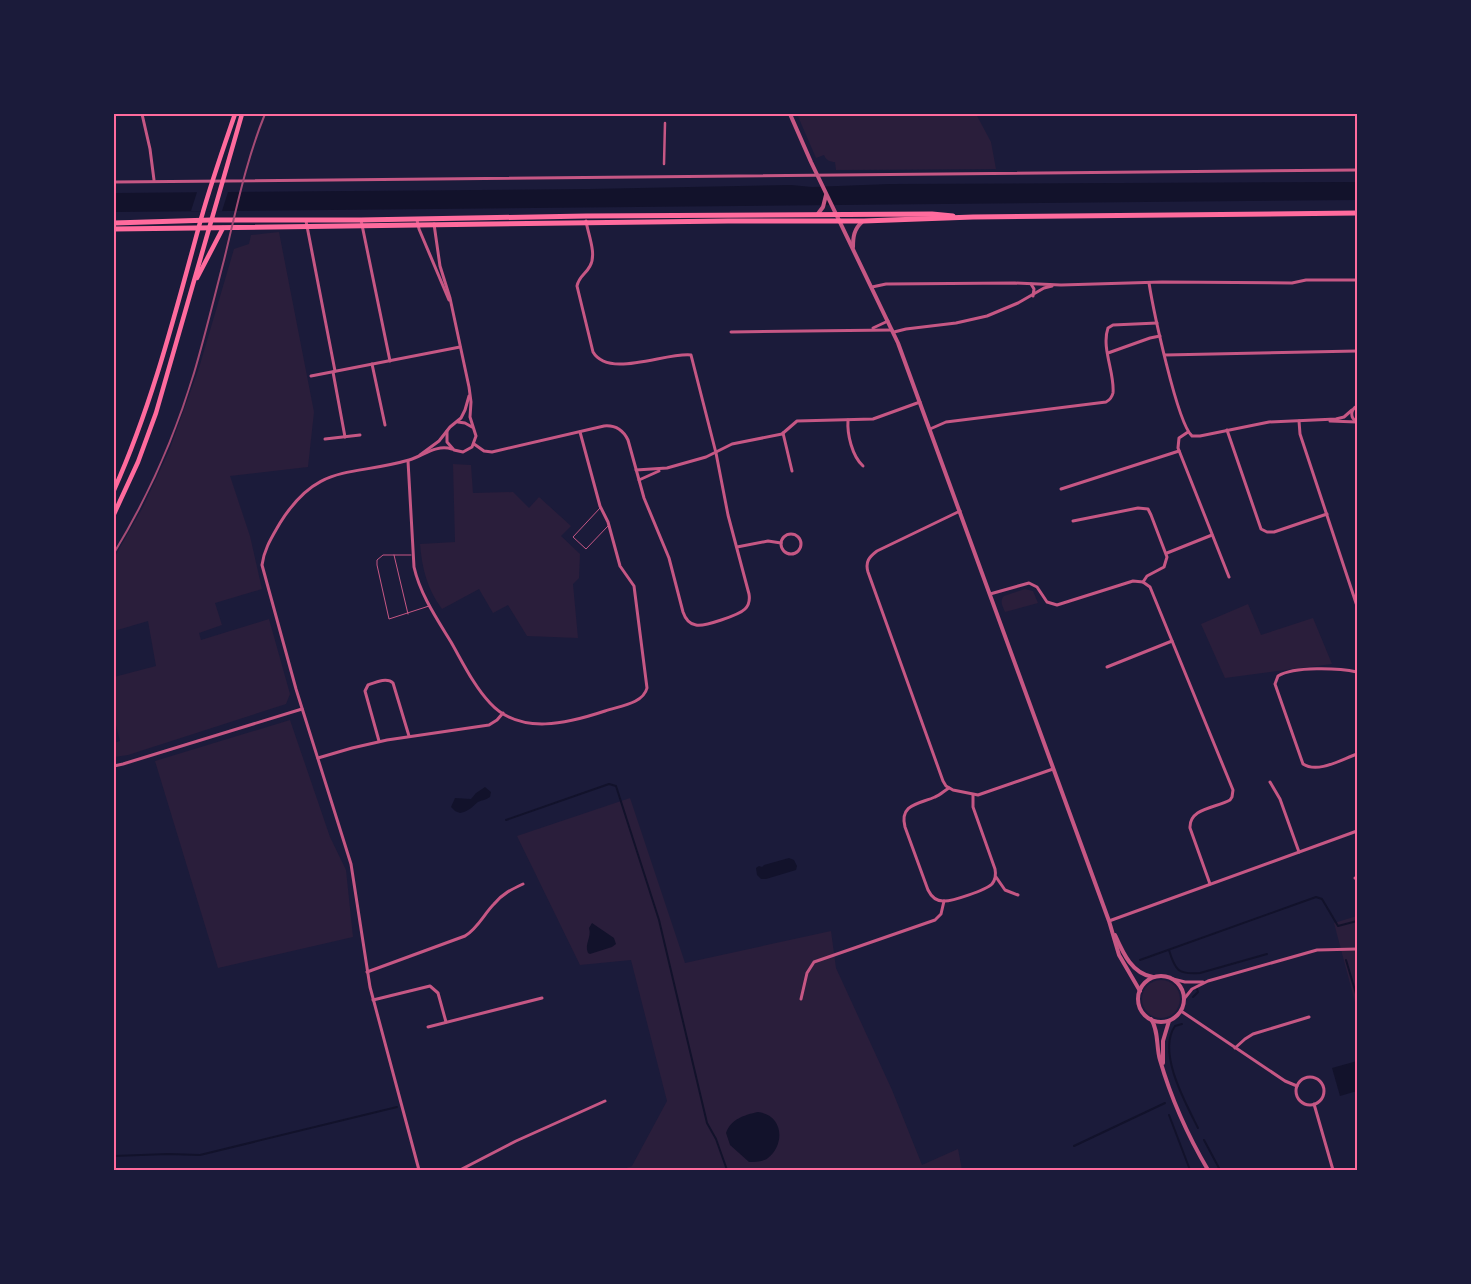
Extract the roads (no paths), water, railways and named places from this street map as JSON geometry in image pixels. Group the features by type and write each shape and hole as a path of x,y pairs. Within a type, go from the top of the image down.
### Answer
{"main road":[{"path":"114,490 146,412 212,180 234,114"},
{"path":"114,514 138,462 156,413 242,114"},
{"path":"586,219 864,221 974,217 1357,213"},
{"path":"114,223 201,220 362,223 932,214 974,217"},
{"path":"114,228 223,228 306,223"},
{"path":"194,284 223,228"}],"street":[{"path":"142,114 150,149 154,180"},
{"path":"790,114 818,177 893,331 930,428 1119,955 1140,990"},
{"path":"664,164 665,123"},
{"path":"114,182 154,180 818,177 1357,170"},
{"path":"817,215 824,207 826,192"},
{"path":"474,444 492,452 606,426 612,426 620,430 628,440 644,498 668,558 684,614 692,624 705,625 739,613 747,607 749,598 727,510 716,453 691,355 679,355 645,362 609,363 600,361 594,354 577,286 580,278 589,269 593,259 586,219"},
{"path":"419,1170 373,1000 351,864 302,709 262,572 263,556 290,509 301,496 317,483 340,473 408,461 439,447 464,452 474,444 476,436 470,417 471,402 452,306 440,266 434,221"},
{"path":"854,249 854,232 858,225 864,221"},
{"path":"418,222 452,306"},
{"path":"306,223 345,437"},
{"path":"362,223 390,360"},
{"path":"872,287 886,284 1061,285 1282,283 1306,280 1357,280"},
{"path":"1149,283 1176,399 1188,432 1192,436 1196,437 1265,423 1341,418 1356,406"},
{"path":"1032,284 1034,289 1032,296"},
{"path":"731,332 870,329 893,331 942,326 1001,311 1044,288 1061,285"},
{"path":"870,329 888,321"},
{"path":"930,428 946,422 1106,402 1111,398 1113,392 1106,333 1111,326 1157,323"},
{"path":"1108,353 1160,336"},
{"path":"311,376 460,347"},
{"path":"1165,355 1357,352"},
{"path":"372,364 385,425"},
{"path":"414,459 434,445 464,413 469,391"},
{"path":"639,480 667,468 716,453 732,444 783,433 792,423 797,421 872,419 920,402"},
{"path":"1356,406 1352,417 1357,422"},
{"path":"848,420 855,457 863,466"},
{"path":"1325,420 1357,422"},
{"path":"1299,421 1300,434 1357,606"},
{"path":"455,423 465,423 473,429"},
{"path":"1227,430 1261,529 1267,532 1274,532 1327,514"},
{"path":"447,431 446,441 452,449"},
{"path":"408,461 413,555 416,576 430,606 474,681 490,703 503,713 532,723 564,722 639,699 645,693 646,682 635,589 632,581 620,566 609,525 600,508 580,432"},
{"path":"1188,432 1178,441 1179,451 1229,578"},
{"path":"783,433 792,472"},
{"path":"325,439 360,435"},
{"path":"1060,489 1179,451"},
{"path":"636,470 667,468"},
{"path":"1073,521 1144,508 1149,510 1167,553 1167,562 1164,567 1147,576 1143,582"},
{"path":"960,511 877,551 870,557 867,567 943,782 949,788 973,795 983,795 1053,769"},
{"path":"793,534 800,539 801,546 797,553 790,554 783,550 782,543 786,536 793,534"},
{"path":"1167,553 1212,535"},
{"path":"737,548 768,541 782,543"},
{"path":"990,594 1029,583 1037,587 1047,602 1057,605 1133,582 1143,582 1152,590 1233,790 1230,800 1196,813 1190,822 1190,828 1210,884"},
{"path":"1107,667 1172,641"},
{"path":"1357,672 1326,668 1288,672 1278,676 1275,684 1300,759 1305,766 1318,768 1357,754"},
{"path":"379,741 365,692 368,685 385,680 392,681 394,684 408,736"},
{"path":"114,766 302,709"},
{"path":"318,758 379,741 489,725 503,713"},
{"path":"1270,782 1280,799 1299,852"},
{"path":"949,788 936,796 909,807 905,813 904,820 929,892 936,899 944,901 953,900 989,886 995,876 994,866 973,807 973,795"},
{"path":"1108,922 1357,831"},
{"path":"995,876 1005,890 1018,895"},
{"path":"368,972 466,936 477,926 500,898 510,890 523,884"},
{"path":"802,999 807,973 814,962 937,919 942,911 944,901"},
{"path":"1108,922 1119,945 1132,965 1144,975 1164,976 1189,982 1208,981"},
{"path":"1164,1070 1163,1044 1166,1029 1170,1020 1181,1011 1184,1000 1192,989 1208,981 1313,951 1357,949"},
{"path":"1154,977 1146,982 1140,990 1138,997 1140,1007 1144,1015 1151,1019 1161,1022 1170,1020"},
{"path":"1173,979 1182,989 1184,1000"},
{"path":"373,1000 430,986 438,993 446,1022"},
{"path":"428,1027 542,998"},
{"path":"1181,1011 1285,1081 1296,1086"},
{"path":"1235,1048 1253,1034 1309,1017"},
{"path":"1151,1019 1156,1029 1159,1057 1183,1120 1208,1170"},
{"path":"1313,1077 1320,1081 1324,1088 1323,1095 1314,1104 1307,1104 1300,1101 1296,1086 1301,1080 1313,1077"},
{"path":"460,1170 516,1141 604,1101"},
{"path":"1314,1104 1333,1170"}],"lane":[{"path":"600,508 574,537 586,549 609,525"},
{"path":"394,554 408,614"},
{"path":"413,555 394,554 379,556 377,560 390,619 430,606"}],"waterway":[{"path":"506,820 609,784 616,786 659,920 707,1123 716,1139 727,1170"},
{"path":"1140,960 1316,897 1322,899 1338,926 1357,921"},
{"path":"1169,950 1178,970 1187,973 1200,973 1267,954"},
{"path":"1346,960 1357,997"},
{"path":"1193,997 1198,992 1197,989"},
{"path":"1182,1024 1175,1026 1170,1037 1171,1063 1180,1091 1198,1128"},
{"path":"1074,1146 1165,1103"},
{"path":"114,1156 200,1155 397,1107"},
{"path":"1169,1115 1190,1170"},
{"path":"1204,1140 1220,1170"}],"railway":[{"path":"114,553 160,466 187,397 206,331 247,167 265,114"}]}
